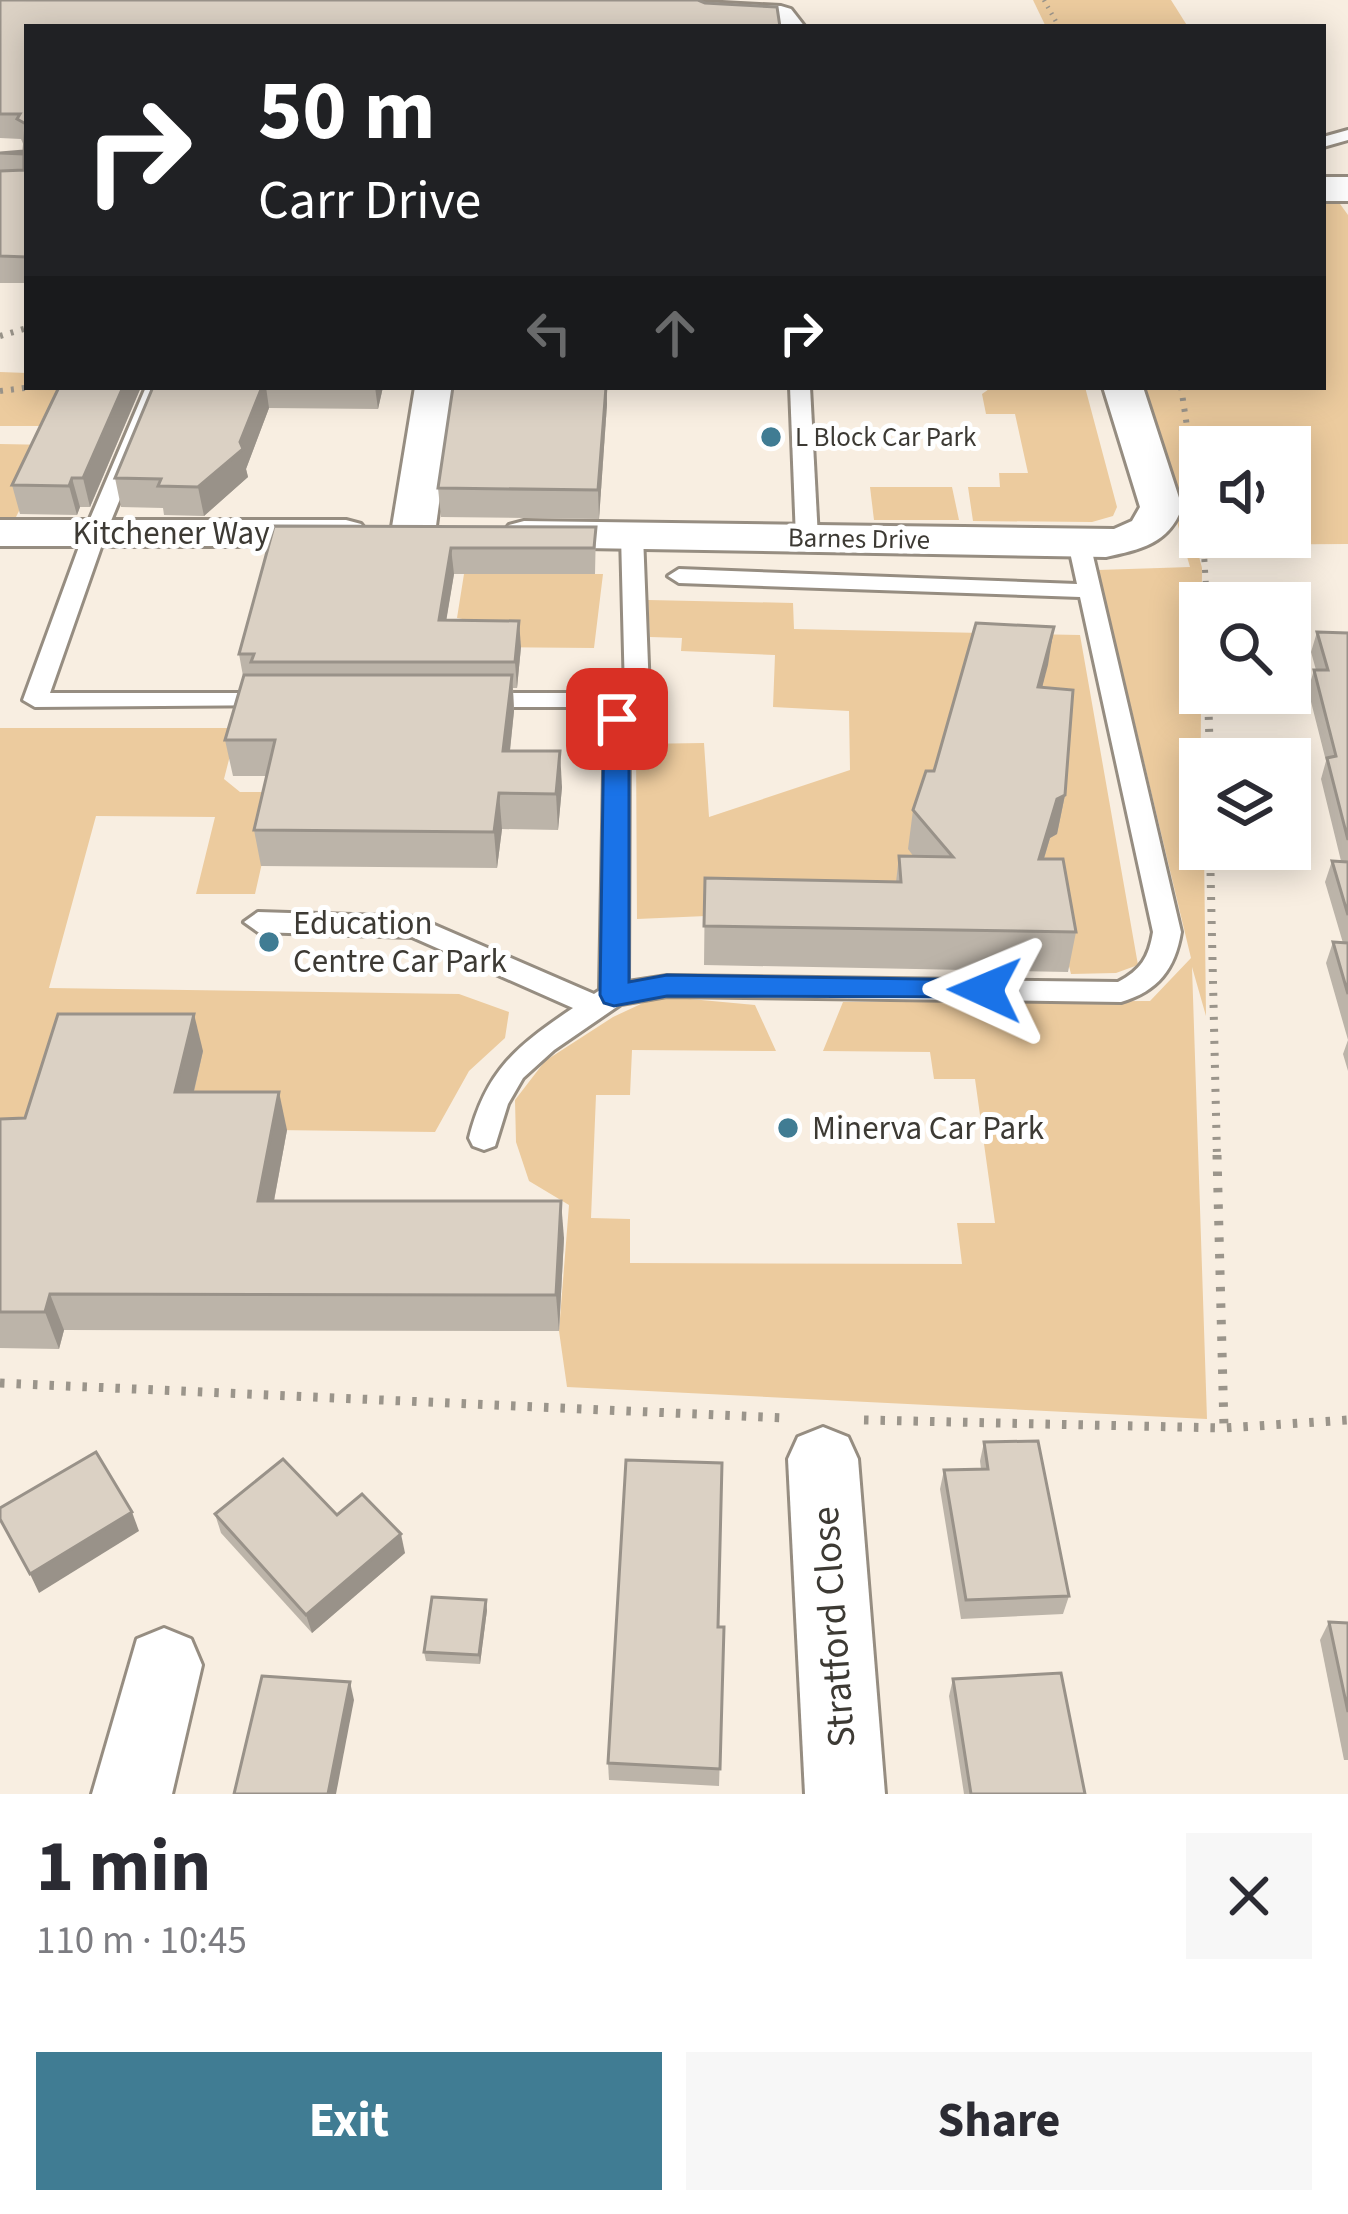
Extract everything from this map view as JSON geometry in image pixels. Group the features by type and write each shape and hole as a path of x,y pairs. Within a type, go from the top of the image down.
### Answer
{"street":[{"path":"677,0 705,13 782,15 789,24"},
{"path":"413,533 435,390"},
{"name":"Barnes Drive","path":"413,533 1079,543 1138,537 1156,524 1162,507 1124,390"},
{"name":"Kitchener Way","path":"0,533 413,533"},
{"name":"Stratford Close","path":"823,1439 845,1794"},
{"path":"132,1794 164,1665"}],"lane":[{"path":"155,390 95,533 35,700 290,700"},
{"path":"800,390 807,538"},
{"path":"606,1001 617,719 638,717 632,535"},
{"path":"484,1138 493,1102 513,1070 544,1042 606,1001 667,986 1121,992 1148,981 1163,960 1167,932 1079,543"},
{"path":"680,576 1090,591"},
{"path":"452,700 637,700"},
{"path":"258,922 416,927 606,1001"}],"path":[{"path":"1210,870 1223,1428"},
{"path":"0,1383 823,1439 1348,1420"}],"shaded area":[{"path":"1033,0 1171,0 1186,24 1045,24"},
{"path":"1335,197 1348,215 1348,544 1311,544 1311,426 1179,426 1179,529 1139,390 1326,390 1326,198"},
{"path":"0,372 24,373 24,390 75,390 60,426 0,426"},
{"path":"988,390 1086,390 1117,507 1113,516 1092,522 973,521 968,487 1000,487 999,473 1028,473 1015,414 986,414 982,394"},
{"path":"0,444 52,445 13,523 0,523"},
{"path":"870,487 952,487 959,520 874,520"},
{"path":"1187,558 1199,558 1202,568 1202,582 1179,582 1179,714 1201,714 1201,738 1179,738 1179,870 1204,870 1206,1016 1192,967 1207,1419 567,1387 559,1331 569,1205 529,1181 516,1142 515,1100 545,1061 613,1017 658,996 755,1005 776,1051 632,1050 630,1095 596,1095 591,1218 630,1219 630,1263 962,1264 957,1223 995,1223 975,1079 934,1079 930,1052 823,1051 843,1002 1150,1001 1191,958 1098,570 1190,567"},
{"path":"464,574 603,574 594,648 472,647 468,620 457,618"},
{"path":"648,600 793,603 794,629 1080,635 1138,965 1116,973 1071,974 1052,901 637,919 636,744 704,743 709,817 850,770 849,711 773,707 775,655 681,651 682,638 650,637"},
{"path":"0,728 237,728 224,779 240,792 278,792 255,894 196,894 215,817 96,816 49,988 459,994 509,1012 505,1038 469,1071 435,1132 185,1129 0,1178"}],"building":[{"path":"0,0 698,0 777,7 780,24 24,24 24,123 17,119 20,114 0,114"},
{"path":"24,170 24,257 0,256 0,171"},
{"path":"58,390 122,390 83,478 72,478 69,486 12,485"},
{"path":"152,390 261,390 240,442 243,449 198,487 158,486 161,479 115,478"},
{"path":"453,390 606,390 598,490 438,488"},
{"path":"274,526 596,527 594,548 451,548 439,620 519,621 515,662 251,662 254,654 239,654"},
{"path":"976,623 1054,627 1038,687 1073,690 1065,795 1057,799 1039,859 1063,859 1076,932 704,926 705,878 901,882 899,856 953,857 913,810 926,771 934,771"},
{"path":"1317,632 1348,633 1348,840 1327,758 1336,756 1314,670 1328,670"},
{"path":"244,675 512,675 503,751 560,751 556,794 499,793 494,832 254,830 275,740 225,740"},
{"path":"1332,861 1348,862 1348,915"},
{"path":"1333,942 1348,943 1348,994"},
{"path":"58,1014 194,1014 175,1092 279,1092 258,1201 561,1201 556,1295 50,1294 45,1312 0,1312 0,1119 25,1118"},
{"path":"1038,1441 1069,1596 966,1600 944,1470 988,1469 984,1442"},
{"path":"96,1452 132,1512 30,1574 0,1519 0,1508"},
{"path":"283,1459 337,1515 362,1494 401,1534 306,1615 215,1514"},
{"path":"626,1460 722,1463 720,1769 608,1763"},
{"path":"432,1597 486,1600 479,1655 424,1652"},
{"path":"1329,1622 1348,1623 1348,1712"},
{"path":"1061,1673 1085,1794 971,1794 953,1679"},
{"path":"262,1676 350,1682 328,1794 234,1794"}],"place":[{"name":"L Block Car Park","path":"771,437"},
{"name":"Education Centre Car Park","path":"269,942"},
{"name":"Minerva Car Park","path":"788,1128"}],"route":[{"path":"617,719 614,995 667,986 985,990"}]}
